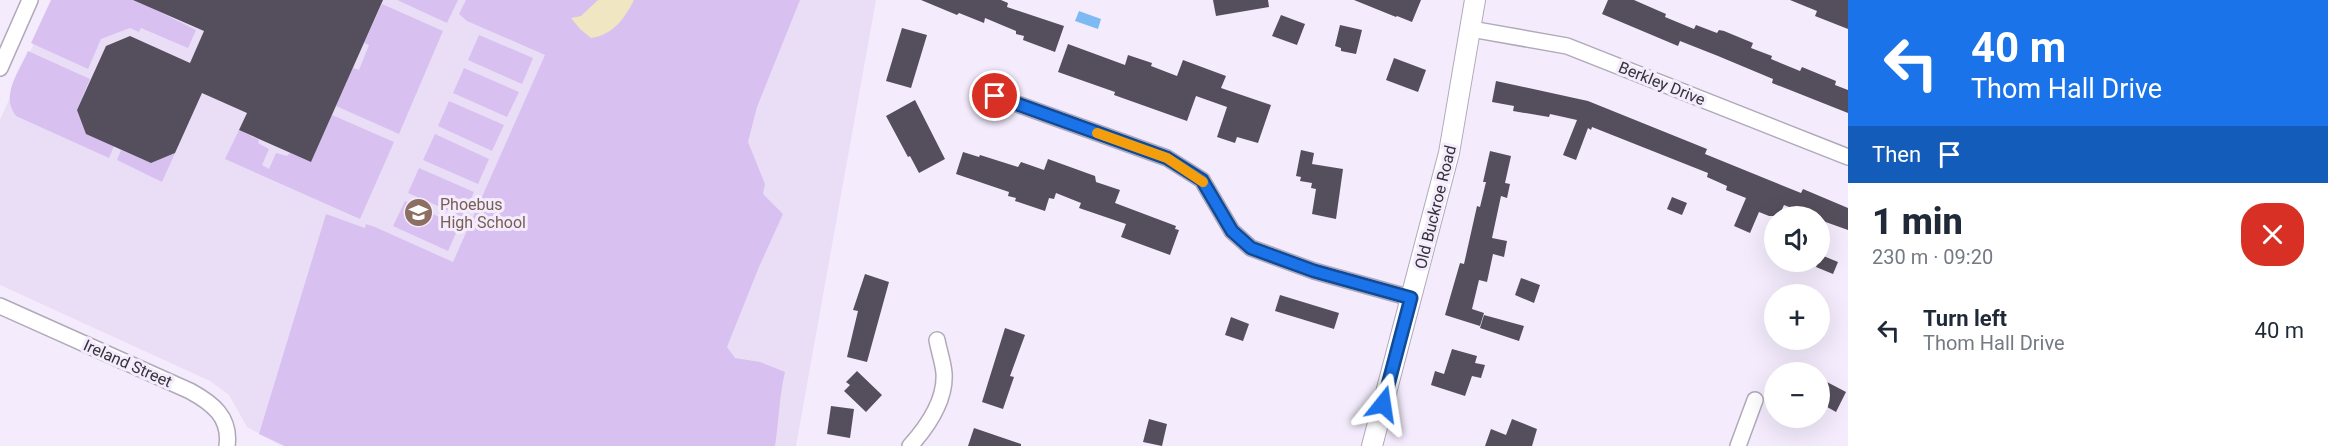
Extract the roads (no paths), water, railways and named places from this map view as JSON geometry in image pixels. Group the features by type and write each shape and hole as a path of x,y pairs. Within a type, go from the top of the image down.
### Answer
{"street":[{"path":"0,68 30,0"},
{"name":"Old Buckroe Road","path":"1372,446 1449,153 1474,0"},
{"name":"Berkley Drive","path":"1471,29 1567,46 1848,157"},
{"path":"995,96 1167,158 1202,180 1232,231 1251,248 1314,271 1411,298"},
{"name":"Ireland Street","path":"0,306 190,391 211,403 223,418 228,438 227,446"},
{"path":"910,446 932,419 942,391 944,372 937,340"},
{"path":"1738,446 1755,400"}],"water":[{"path":"1079,11 1101,19 1098,29 1075,21"}],"place":[{"name":"Phoebus High School","path":"419,213"}]}
